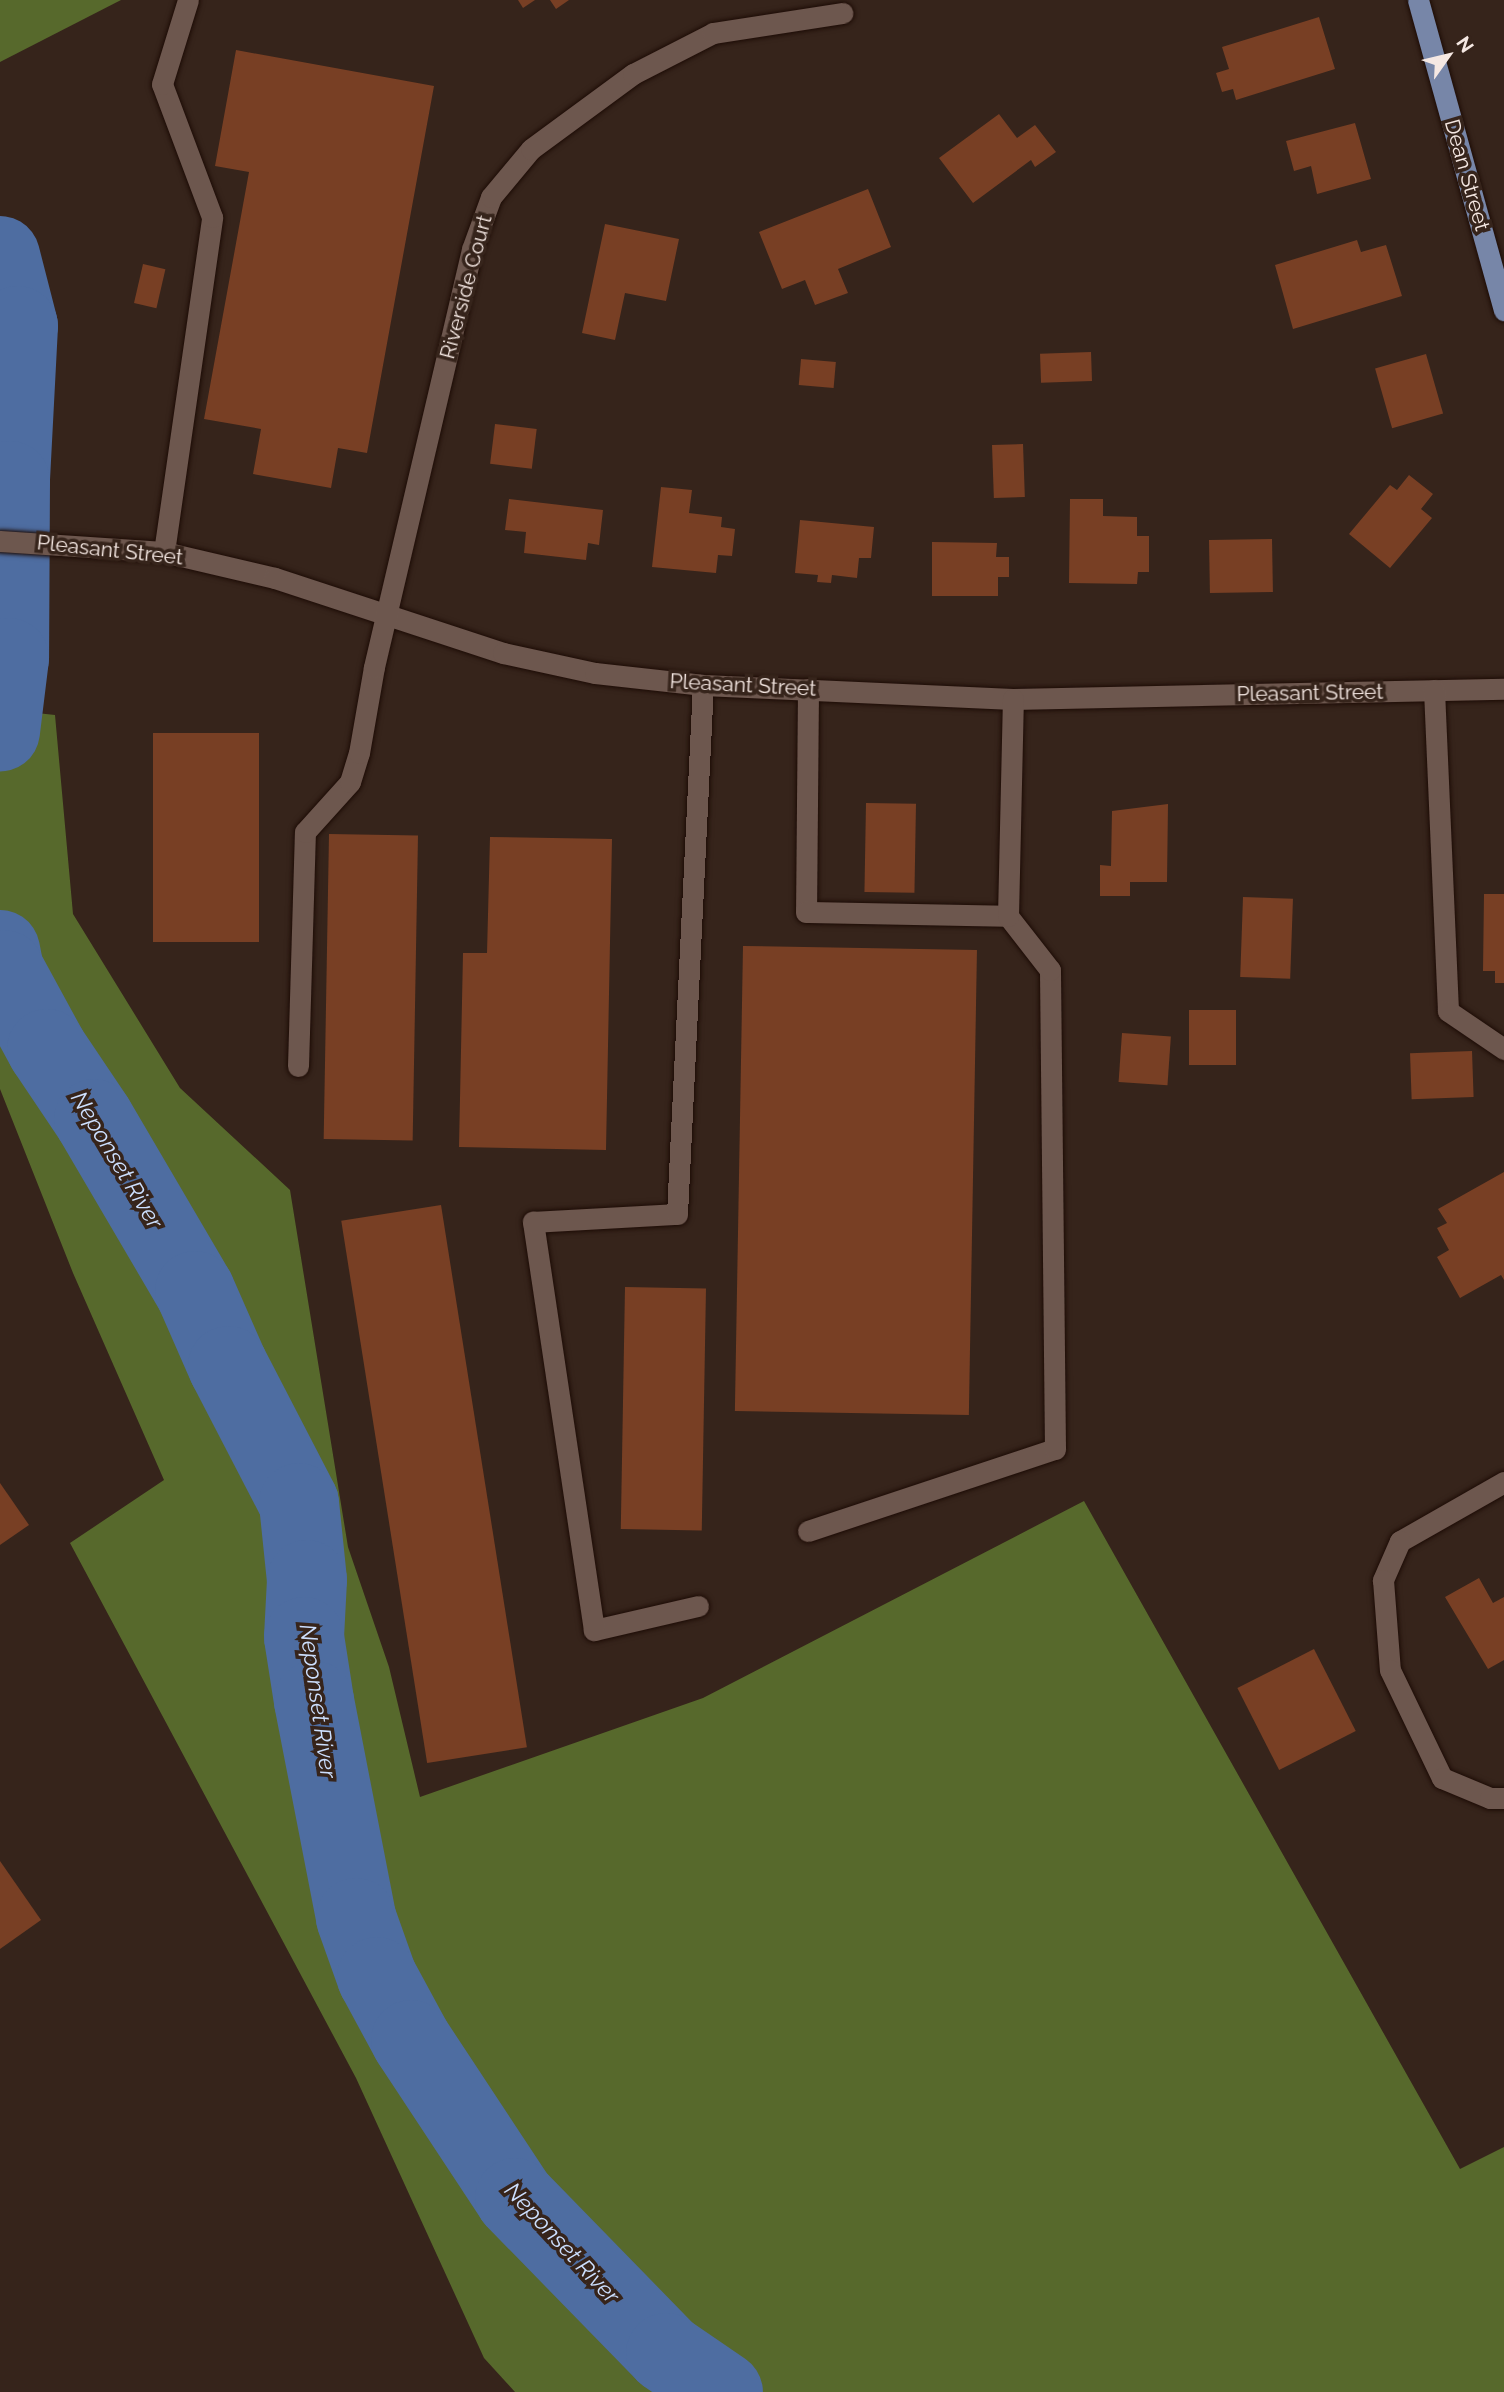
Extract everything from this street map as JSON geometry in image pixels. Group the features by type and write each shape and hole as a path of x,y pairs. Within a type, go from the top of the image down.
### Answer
{"main road":[{"name":"Dean Street","path":"1418,0 1504,310"}],"street":[{"path":"163,552 212,217 162,84 188,0"},
{"name":"Riverside Court","path":"298,1066 305,832 350,782 472,249 491,197 531,149 633,74 713,33 842,13"},
{"name":"Pleasant Street","path":"0,541 163,552 390,613 503,653 594,673 703,685 1013,699 1504,689"},
{"path":"698,1606 594,1630 533,1222 677,1214 703,685"},
{"path":"808,689 806,912 1008,916"},
{"path":"1434,690 1448,1011 1504,1049"},
{"path":"808,1531 1055,1450 1050,970 1008,916 1013,699"},
{"path":"1503,1485 1400,1541 1383,1580 1390,1670 1442,1778 1490,1798 1504,1798"}],"green space":[{"path":"0,0 121,0 0,62"},
{"path":"0,709 55,715 73,914 180,1088 290,1190 348,1547 389,1667 420,1797 703,1698 1084,1501 1460,2169 1504,2147 1504,2392 515,2392 484,2358 356,2078 70,1543 164,1480 73,1273 0,1089"}],"building":[{"path":"518,0 535,0 523,8"},
{"path":"550,0 569,0 556,9"},
{"path":"1319,17 1335,69 1236,100 1233,89 1222,92 1216,73 1229,69 1222,47"},
{"path":"236,50 434,86 367,453 338,448 331,488 253,474 261,429 204,419 249,172 215,166"},
{"path":"999,114 1017,138 1035,125 1056,152 1035,167 1031,160 973,203 939,158"},
{"path":"1355,123 1371,179 1317,194 1311,166 1294,171 1286,141"},
{"path":"868,189 891,247 838,269 848,293 815,305 805,280 782,289 759,232"},
{"path":"605,224 679,239 666,301 625,293 615,340 582,333"},
{"path":"1357,240 1361,252 1386,245 1402,296 1293,329 1275,265"},
{"path":"143,264 165,269 156,308 134,303"},
{"path":"1091,352 1092,381 1041,383 1040,354"},
{"path":"1426,354 1443,414 1392,428 1375,369"},
{"path":"801,359 836,362 834,388 799,385"},
{"path":"495,424 537,429 532,469 490,464"},
{"path":"1023,444 1025,497 994,498 992,445"},
{"path":"1409,475 1433,494 1421,509 1432,518 1390,568 1349,534 1390,485 1397,490"},
{"path":"661,487 692,490 689,513 722,517 721,527 735,529 732,556 718,555 716,573 652,567"},
{"path":"509,499 603,510 599,545 588,543 586,560 524,553 526,532 505,530"},
{"path":"1070,499 1103,499 1103,516 1137,517 1137,536 1149,536 1149,572 1138,572 1137,584 1069,583"},
{"path":"800,520 874,527 871,558 859,558 857,578 832,575 831,583 817,582 818,575 795,573"},
{"path":"1272,539 1273,592 1210,593 1209,540"},
{"path":"932,542 997,543 996,557 1009,557 1009,577 998,577 998,596 932,596"},
{"path":"153,733 259,733 259,942 153,942"},
{"path":"866,803 916,804 914,893 864,892"},
{"path":"1168,804 1167,882 1130,882 1130,896 1100,896 1100,865 1111,866 1112,811"},
{"path":"329,834 418,836 413,1141 324,1139"},
{"path":"490,837 612,839 606,1150 459,1147 463,953 487,953"},
{"path":"1484,894 1504,894 1504,983 1495,983 1495,971 1483,971"},
{"path":"1243,897 1293,899 1290,979 1240,977"},
{"path":"743,946 977,950 969,1415 735,1411"},
{"path":"1189,1010 1236,1010 1236,1065 1189,1065"},
{"path":"1122,1033 1171,1036 1167,1085 1119,1082"},
{"path":"1472,1051 1474,1097 1412,1099 1410,1053"},
{"path":"1504,1172 1504,1280 1501,1275 1460,1298 1437,1257 1449,1250 1437,1228 1447,1223 1438,1209"},
{"path":"441,1205 527,1747 427,1763 341,1221"},
{"path":"625,1287 706,1288 702,1530 621,1529"},
{"path":"0,1483 29,1525 0,1545"},
{"path":"1479,1578 1493,1603 1504,1597 1504,1660 1488,1669 1445,1597"},
{"path":"1314,1649 1356,1731 1279,1770 1237,1688"},
{"path":"0,1861 41,1920 0,1949"}],"waterway":[{"name":"Neponset River","path":"0,256 18,326 10,481 9,658 0,731"},
{"name":"Neponset River","path":"0,950 4,970 47,1049 94,1119 195,1291 228,1366 299,1503 307,1580 304,1637 314,1701 356,1918 377,1977 411,2040 515,2198 666,2353 723,2392"}]}
